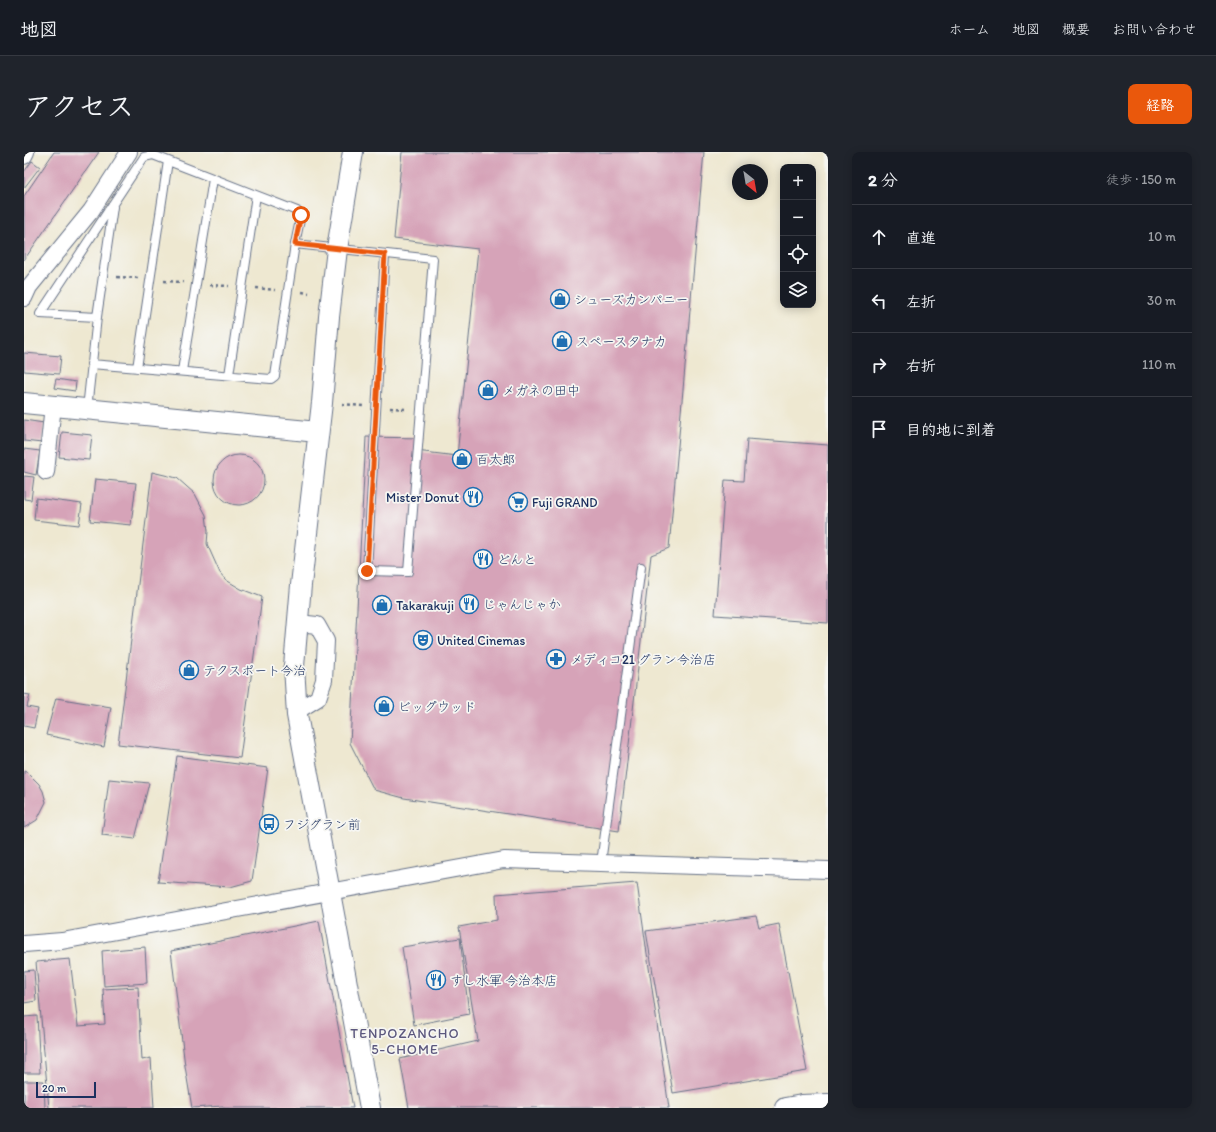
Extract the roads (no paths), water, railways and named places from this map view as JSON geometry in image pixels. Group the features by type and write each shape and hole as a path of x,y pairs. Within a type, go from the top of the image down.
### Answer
{"street":[{"path":"24,156 26,152"},
{"path":"24,298 29,287 91,211 129,152"},
{"path":"353,152 337,249 329,317 294,666 297,711 370,1108"},
{"path":"24,403 318,432"},
{"path":"46,472 53,406"},
{"path":"297,711 318,698 324,680 326,641 317,625 298,623"},
{"path":"24,944 62,941 504,860 828,870"},
{"path":"785,1108 802,1105 828,1104"}],"lane":[{"path":"92,364 271,379 276,376 295,244 301,215 297,211 153,155 144,158 40,314 97,317"},
{"path":"137,368 168,161"},
{"path":"182,371 213,179"},
{"path":"229,375 256,195"},
{"path":"87,409 97,317 114,204"},
{"path":"295,244 433,259 408,572 367,571 385,254"},
{"path":"601,863 641,567"}],"place":[{"name":"シューズカンパニー","path":"560,299"},
{"name":"スペースタナカ","path":"562,341"},
{"name":"メガネの田中","path":"488,390"},
{"name":"百太郎","path":"462,459"},
{"name":"Mister Donut","path":"473,497"},
{"name":"Fuji GRAND","path":"518,502"},
{"name":"どんと","path":"483,559"},
{"name":"じゃんじゃか","path":"469,604"},
{"name":"Takarakuji","path":"382,605"},
{"name":"United Cinemas","path":"423,640"},
{"name":"メディコ21 グラン今治店","path":"556,659"},
{"name":"テクスポート今治","path":"189,670"},
{"name":"ビッグウッド","path":"384,706"},
{"name":"フジグラン前","path":"269,824"},
{"name":"すし水軍 今治本店","path":"436,980"}],"district":[{"name":"TENPOZANCHO 5-CHOME","path":"405,1042"}]}
